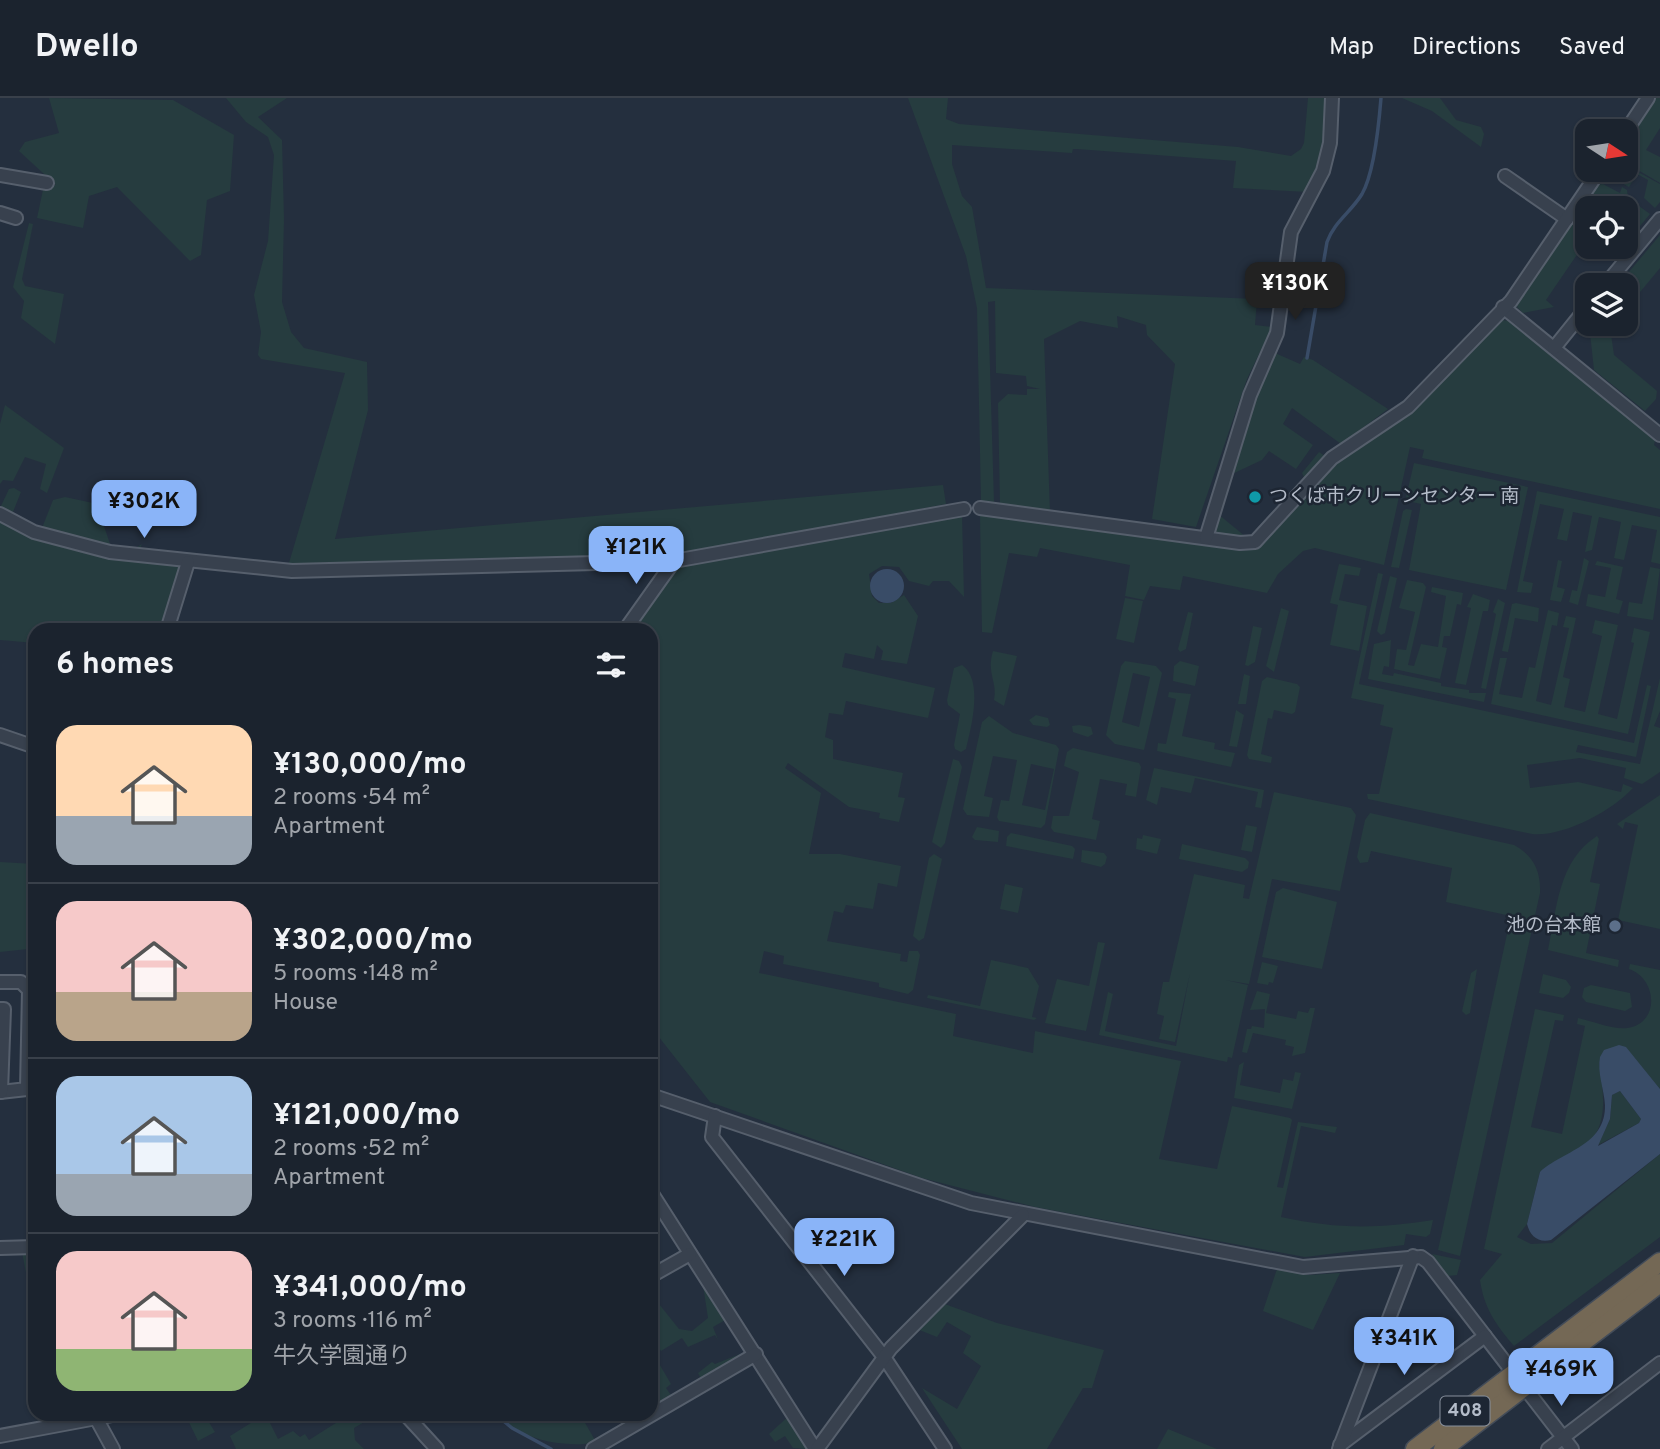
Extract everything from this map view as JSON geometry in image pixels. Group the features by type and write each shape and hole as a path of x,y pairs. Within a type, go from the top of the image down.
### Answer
{"highway":[{"name":"408","path":"1443,1449 1519,1380 1660,1262"},
{"name":"408","path":"1415,1449 1660,1283"}],"street":[{"path":"1206,538 1250,395 1277,333 1290,238 1323,171 1331,143 1332,98"},
{"path":"1634,119 1648,98"},
{"path":"0,175 47,183"},
{"path":"1506,176 1567,219"},
{"path":"980,508 1255,542 1332,458 1408,407 1503,307 1524,283 1592,182"},
{"path":"0,213 16,218"},
{"path":"1615,273 1660,219"},
{"path":"1503,307 1660,435"},
{"path":"1554,348 1575,322"},
{"path":"0,514 34,531 110,552 292,571 674,561 964,509"},
{"path":"630,623 674,561"},
{"path":"169,623 188,562"},
{"path":"0,735 28,745"},
{"path":"0,982 25,983 28,988"},
{"path":"0,1009 4,1009 0,1092 27,1089 28,1040"},
{"path":"658,1097 971,1203 1023,1214 1303,1267 1413,1256 1428,1262 1572,1449"},
{"path":"715,1116 712,1137 884,1357 945,1449"},
{"path":"658,1203 816,1449 884,1357 1023,1214"},
{"path":"0,1248 28,1247"},
{"path":"658,1272 690,1254"},
{"path":"1340,1447 1413,1256"},
{"path":"1340,1447 1485,1336"},
{"path":"658,1411 756,1354"},
{"path":"1548,1449 1660,1363"},
{"path":"0,1436 80,1421"},
{"path":"98,1421 113,1449"},
{"path":"412,1421 437,1449"},
{"path":"593,1449 641,1421"}],"green space":[{"path":"49,98 173,100 234,135 230,191 207,200 201,255 190,261 117,187 89,196 83,228 37,218 44,185 56,185 19,151 25,142 59,133"},
{"path":"226,98 287,98 258,117 282,140 282,302 291,332 304,348 367,362 368,410 335,539 943,485 946,504 674,556 291,566 289,563 345,373 261,359 258,355 261,332 254,295 268,241 274,155 268,137 246,122"},
{"path":"908,98 948,98 946,119 959,124 1238,147 1291,156 1301,149 1304,143 1308,98 1327,98 1323,146 1308,192 1233,188 1236,161 1077,149 1073,149 1072,153 952,145 952,164 962,196 972,207 986,288 1257,299 1255,325 1272,327 1247,379 1196,527 1152,519 1175,364 1147,335 1146,325 1117,316 1118,328 1080,321 1044,339 1050,513 1000,505 998,403 1008,394 1027,395 1027,389 1040,389 1027,386 1026,376 996,373 995,301 988,302 994,502 981,501 977,308 966,256"},
{"path":"1402,98 1440,98 1456,120 1481,127 1484,134 1481,147 1432,111"},
{"path":"1653,98 1660,98 1660,128 1646,150 1660,157 1660,183 1638,170 1638,122"},
{"path":"1638,172 1660,184 1660,202 1655,208 1644,198 1648,180"},
{"path":"1603,184 1620,193 1622,187 1627,190 1628,196 1589,196 1596,185"},
{"path":"1638,205 1650,214 1638,229"},
{"path":"1575,216 1575,258 1546,300 1554,307 1523,313 1515,305"},
{"path":"29,223 33,224 22,279 25,286 64,294 55,344 21,318 24,301 13,287"},
{"path":"1660,235 1660,268 1638,295 1638,273 1628,273"},
{"path":"1502,320 1508,321 1655,440 1654,445 1660,450 1660,509 1422,458 1424,450 1410,447 1384,565 1315,548 1303,551 1278,574 1267,593 1183,576 1180,590 1150,586 1144,600 1125,596 1130,565 1040,548 1037,557 1009,553 992,633 982,632 980,515 1241,550 1249,548 1336,461 1426,397"},
{"path":"1590,336 1611,336 1614,355 1657,391 1656,399 1645,411 1594,370"},
{"path":"1275,353 1300,364 1304,357 1313,360 1388,409 1341,444 1292,408 1283,424 1313,445 1296,469 1269,451 1262,460 1230,475 1254,398"},
{"path":"5,405 64,448 47,493 40,489 46,464 25,457 13,481 3,480 0,484 0,424"},
{"path":"1319,452 1325,456 1305,479 1302,473"},
{"path":"1414,463 1528,487 1506,590 1409,570 1421,504 1408,501 1406,497"},
{"path":"14,488 21,492 13,512 0,508 9,489"},
{"path":"1537,491 1660,517 1660,564 1651,562 1657,530 1632,525 1624,560 1614,558 1621,522 1599,517 1592,550 1585,552 1592,516 1573,512 1567,541 1557,539 1564,509 1540,504 1523,581 1533,583 1531,593 1517,592"},
{"path":"65,497 93,503 110,544 134,549 142,544 139,551 42,528 53,500"},
{"path":"1412,510 1399,568 1391,567 1403,511"},
{"path":"962,514 964,597 949,581 933,581 929,586 909,581 899,567 882,566 869,574 872,596 879,603 891,603 904,595 918,616 907,664 881,660 883,651 877,645 874,659 845,653 842,667 935,688 928,718 846,701 843,715 829,713 825,737 833,740 833,759 903,773 898,797 905,798 899,822 879,818 880,813 849,807 788,763 785,768 821,793 809,854 840,854 901,866 897,887 878,883 873,909 846,905 843,913 834,911 827,941 901,954 900,961 907,962 909,951 918,951 920,955 913,990 908,994 879,987 879,983 783,964 784,956 764,951 759,973 956,1014 953,1036 1033,1053 1035,1031 1181,1061 1159,1159 1217,1169 1232,1106 1290,1118 1292,1120 1277,1187 1283,1188 1298,1122 1337,1127 1335,1133 1301,1126 1281,1217 1320,1224 1357,1226 1433,1220 1430,1234 1426,1237 1406,1234 1404,1245 1305,1257 1035,1207 922,1178 710,1102 658,1036 658,623 636,623 676,566"},
{"path":"1218,514 1246,537 1215,534 1213,530"},
{"path":"0,520 65,546 110,556 180,565 163,623 28,623 28,642 0,640"},
{"path":"1584,558 1589,561 1578,605 1569,602 1572,590 1577,591"},
{"path":"1558,560 1562,561 1557,587 1565,589 1561,602 1550,600"},
{"path":"1597,561 1623,567 1616,599 1623,601 1619,614 1586,606 1588,594 1605,597 1611,568 1595,565"},
{"path":"1339,564 1361,568 1359,576 1345,574 1339,600 1367,606 1359,651 1330,645 1338,605 1330,603"},
{"path":"1650,567 1660,569 1653,620 1627,616 1629,602 1642,604"},
{"path":"1378,573 1383,574 1359,684 1634,743 1647,685 1651,686 1636,757 1578,745 1576,752 1640,764 1660,678 1660,711 1654,726 1660,728 1660,772 1642,784 1624,778 1626,768 1580,758 1527,765 1530,788 1578,782 1621,792 1623,784 1633,788 1613,805 1587,821 1545,834 1532,834 1368,799 1367,794 1379,794 1393,728 1380,725 1384,705 1351,698"},
{"path":"1390,576 1397,578 1385,633 1381,635 1377,631"},
{"path":"1407,580 1423,583 1426,587 1408,665 1414,666 1421,644 1438,647 1446,596 1431,592 1432,587 1463,593 1461,605 1457,604 1450,636 1444,636 1442,647 1447,648 1440,679 1394,669 1397,649 1406,650 1415,612 1399,608"},
{"path":"1473,594 1490,600 1488,611 1483,611 1466,685 1455,683 1471,608 1467,607"},
{"path":"1125,598 1143,601 1134,643 1116,639"},
{"path":"1498,599 1505,603 1486,689 1481,688 1496,614 1493,612"},
{"path":"1512,604 1539,608 1538,622 1515,618 1508,652 1502,651"},
{"path":"1281,608 1289,611 1274,672 1266,666"},
{"path":"1548,610 1559,613 1557,626 1552,625 1536,701 1551,705 1569,628 1563,627 1566,616 1576,618 1563,677 1570,679 1564,707 1585,712 1602,636 1592,633 1595,620 1618,625 1598,714 1617,719 1634,643 1631,642 1634,628 1650,632 1628,734 1491,704 1500,658 1507,658 1499,694 1522,698 1529,667 1535,668"},
{"path":"1188,612 1193,613 1186,649 1180,652 1178,649"},
{"path":"1253,626 1262,628 1255,662 1248,666 1245,665"},
{"path":"1391,640 1389,667 1384,666 1382,674 1393,676 1394,673 1441,683 1441,686 1469,690 1469,693 1486,693 1484,702 1368,679 1374,644"},
{"path":"993,651 1017,656 1004,706 994,700 991,665"},
{"path":"1125,661 1156,666 1162,673 1144,750 1115,744 1106,735 1121,666","holes":["1133,673 1150,677 1139,727 1122,722"]},
{"path":"1180,661 1199,666 1195,686 1173,681 1174,666"},
{"path":"962,665 973,682 974,705 966,749 961,752 955,749 954,745 960,714 948,705 947,700 954,668"},
{"path":"1244,674 1250,676 1246,704 1238,704"},
{"path":"1267,677 1300,687 1295,712 1292,714 1274,710 1272,719 1268,718 1261,754 1272,757 1271,763 1249,759 1247,755 1262,681"},
{"path":"1169,692 1191,694 1182,736 1215,743 1214,749 1235,753 1231,767 1157,751 1158,743 1166,744 1176,699 1168,697"},
{"path":"1236,710 1244,715 1237,747 1229,746"},
{"path":"1036,715 1048,718 1050,725 1033,725 1029,720"},
{"path":"989,716 1013,733 1056,745 1059,749 1045,824 1041,828 999,821 997,817 1001,800 1009,801 1017,760 993,756 984,796 993,798 989,817 967,815 963,809 982,722","holes":["1031,764 1054,769 1045,810 1022,805"]},
{"path":"1072,726 1091,727 1093,734 1088,737 1073,732"},
{"path":"1073,748 1139,763 1141,767 1136,797 1125,795 1127,784 1100,779 1092,819 1100,821 1096,840 1054,832 1051,828 1053,816 1069,816 1079,772 1064,766 1067,752"},
{"path":"953,759 959,761 962,767 945,843 941,848 932,842"},
{"path":"1154,768 1264,790 1261,808 1255,807 1258,792 1195,778 1191,793 1161,787 1157,805 1146,800"},
{"path":"1274,792 1351,808 1356,815 1340,891 1272,879 1249,984 1225,980 1248,985 1232,1058 1228,1057 1227,1062 1099,1035 1108,992 1113,994 1105,1031 1176,1046 1190,973 1175,1042 1159,1039 1164,1016 1157,1014 1163,982 1169,982 1194,874 1245,885 1243,898 1249,899"},
{"path":"1660,795 1660,929 1618,920 1638,825 1625,822 1623,829 1617,824"},
{"path":"1370,813 1514,845 1531,859 1539,878 1540,893 1460,1256 1438,1250 1511,916 1446,902 1452,868 1371,851 1368,862 1360,863 1357,857 1365,820"},
{"path":"1246,825 1257,827 1252,852 1241,850"},
{"path":"977,827 999,831 998,842 975,840 972,837"},
{"path":"1011,833 1072,846 1075,849 1073,859 1006,846 1007,837"},
{"path":"1143,835 1161,839 1157,854 1136,849 1137,838 1142,839"},
{"path":"1597,836 1599,839 1590,882 1600,884 1586,953 1619,960 1618,967 1548,950 1557,902 1567,872 1584,846"},
{"path":"1182,844 1245,858 1249,862 1248,868 1242,872 1179,859"},
{"path":"1082,850 1104,853 1107,857 1105,864 1101,867 1081,862"},
{"path":"934,854 942,859 924,938 919,941 913,936 929,858"},
{"path":"0,862 28,864 28,949 0,952"},
{"path":"1005,884 1023,888 1018,913 1000,909"},
{"path":"1283,888 1337,902 1322,969 1262,957 1276,892"},
{"path":"1098,942 1105,943 1086,1031 1045,1023 1057,979 1089,986"},
{"path":"991,960 1028,968 1039,986 1032,1017 1037,1018 1034,1020 927,998 928,995 980,1006"},
{"path":"1262,962 1278,966 1273,983 1269,982 1268,985 1257,983"},
{"path":"1630,964 1660,970 1660,1089 1626,1048 1599,1063 1603,1101 1600,1125 1595,1136 1575,1153 1540,1172 1527,1224 1517,1237 1531,1244 1552,1243 1660,1154 1660,1237 1514,1346 1492,1316 1484,1299 1480,1280 1502,1254 1484,1249 1535,1009 1564,1015 1563,1021 1555,1020 1531,1127 1562,1134 1585,1026 1577,1024 1578,1018 1626,1028 1641,1023 1647,1016 1651,998 1649,989 1638,974 1629,969"},
{"path":"1477,969 1470,1013 1466,1015 1462,1011 1471,973"},
{"path":"1543,974 1566,980 1571,987 1569,993 1563,998 1539,993"},
{"path":"1591,985 1630,993 1632,1007 1625,1011 1586,1002 1582,997 1584,988"},
{"path":"1257,991 1270,994 1266,1013 1296,1019 1298,1011 1308,1013 1310,1008 1315,1008 1305,1053 1292,1056 1294,1047 1285,1045 1286,1040 1253,1033 1247,1053 1242,1052 1247,1029 1252,1026 1264,1028 1265,1009 1250,1010"},
{"path":"1244,1062 1240,1085 1280,1093 1283,1079 1293,1081 1295,1072 1301,1073 1292,1109 1234,1098 1239,1065"},
{"path":"1620,1091 1641,1119 1639,1123 1598,1145 1610,1119 1612,1095"},
{"path":"22,1252 28,1252 28,1283"},
{"path":"1432,1254 1461,1260 1457,1275 1447,1276"},
{"path":"1277,1269 1310,1275 1340,1273 1313,1330 1263,1311"},
{"path":"703,1285 708,1285 750,1353 703,1382 698,1373 712,1362 715,1364 745,1352 727,1319 713,1327 718,1340 715,1335 688,1347 682,1338 661,1351 658,1346 658,1303 679,1329 692,1331 708,1318"},
{"path":"942,1303 997,1323 1104,1350 1092,1388 1083,1388 1047,1449 962,1449 922,1388 957,1409 981,1366 963,1353 971,1336 947,1322 937,1337 917,1329"},
{"path":"658,1362 671,1384 666,1388 673,1398 658,1407"},
{"path":"790,1415 810,1449 793,1448 785,1436 775,1442 769,1434"},
{"path":"188,1421 208,1421 215,1432 198,1441"},
{"path":"254,1421 269,1421 278,1439 293,1431 300,1437 305,1434 309,1440 339,1421 366,1421 354,1428 355,1440 364,1449 236,1449 230,1436"},
{"path":"504,1421 584,1421 596,1442 557,1443 529,1436"},
{"path":"1168,1429 1217,1449 1157,1449"}],"water":[{"path":"887,569 899,574 904,586 899,598 887,603 875,598 870,586 875,574"},
{"path":"1619,1045 1626,1047 1660,1089 1660,1154 1551,1240 1538,1239 1532,1235 1527,1224 1540,1172 1591,1139 1603,1119 1605,1105 1599,1063 1604,1050","holes":["1620,1091 1641,1119 1639,1123 1598,1146 1610,1119 1612,1095"]}],"waterway":[{"path":"1307,358 1327,242 1366,185 1375,148 1381,98"},
{"path":"504,1421 551,1449"}],"place":[{"name":"つくば市クリーンセンター 南","path":"1255,497"},
{"name":"池の台本館","path":"1615,926"}]}
